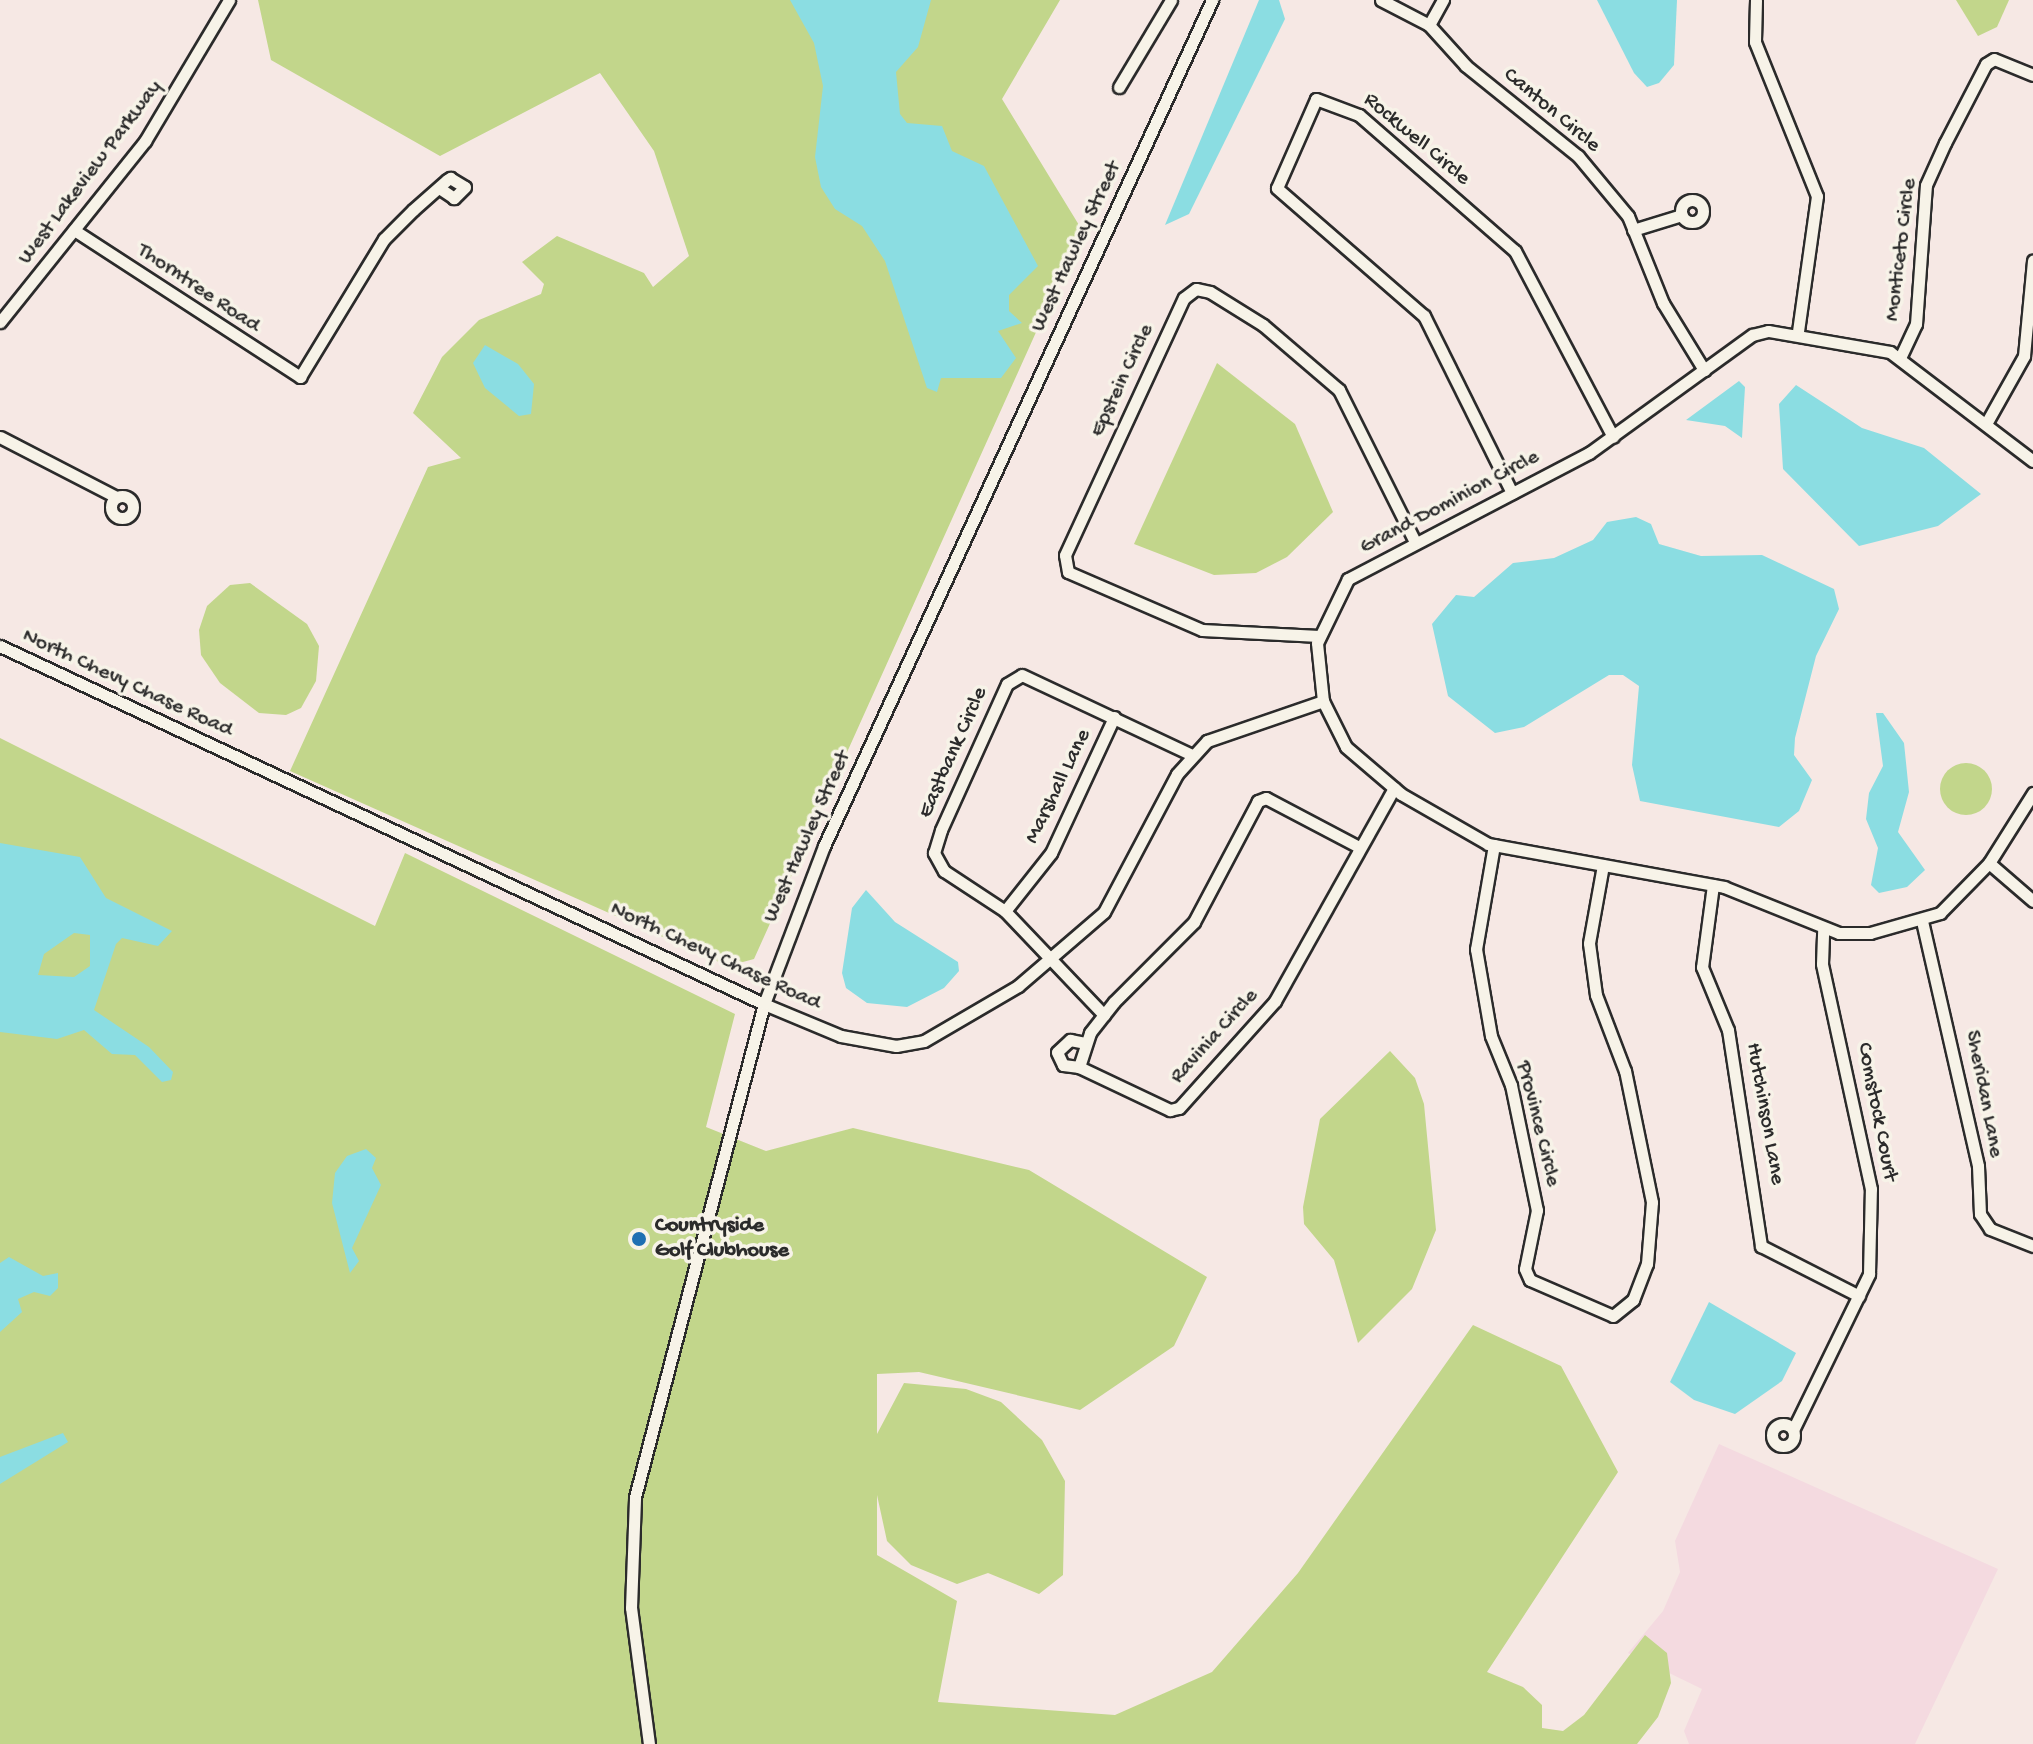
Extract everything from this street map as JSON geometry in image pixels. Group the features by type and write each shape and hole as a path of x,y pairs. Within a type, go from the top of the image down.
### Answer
{"street":[{"name":"West Lakeview Parkway","path":"0,322 167,109 229,0"},
{"path":"1119,87 1171,0"},
{"name":"West Hawley Street","path":"649,1744 631,1608 635,1497 764,1004 824,846 1212,0"},
{"name":"Canton Circle","path":"1381,0 1429,25 1466,66 1578,156 1633,230 1663,303 1704,370"},
{"path":"1429,25 1443,0"},
{"path":"1756,0 1755,42 1817,196 1798,332"},
{"name":"Monticeto Circle","path":"1900,358 1916,324 1926,185 1945,143 1986,64 1994,59 2033,75"},
{"name":"Rockwell Circle","path":"1512,493 1424,316 1277,188 1316,99 1359,115 1515,251 1613,437"},
{"name":"Thorntree Road","path":"74,230 300,377 378,247 439,188"},
{"path":"1633,230 1682,215"},
{"path":"1987,422 2024,356 2033,260"},
{"name":"Epstein Circle","path":"1319,636 1202,630 1068,572 1065,555 1184,298 1196,289 1210,292 1263,325 1339,390 1415,542"},
{"name":"Grand Dominion Circle","path":"1319,636 1348,579 1613,437 1752,335 1798,332 1900,358 1987,422 2033,461"},
{"path":"0,437 116,497"},
{"path":"1319,636 1323,701 1346,747 1394,788 1494,845 1713,885 1823,929 1870,933 1922,921 1966,892 1989,863 2033,793"},
{"name":"North Chevy Chase Road","path":"0,646 764,1004 841,1036 896,1046 924,1041 1053,961 1104,912 1192,755 1228,728 1323,701"},
{"name":"Eastbank Circle","path":"1104,1015 1005,911 944,871 934,853 1007,684 1022,675 1192,755"},
{"name":"Marshall Lane","path":"1005,911 1051,853 1114,717"},
{"name":"Ravinia Circle","path":"1079,1067 1170,1110 1179,1108 1275,1001 1394,788"},
{"path":"1085,1043 1070,1040 1057,1052 1063,1065 1079,1067 1085,1043 1104,1015 1178,945 1258,801 1266,798 1359,847"},
{"name":"Province Circle","path":"1494,845 1476,949 1491,1036 1511,1085 1537,1210 1525,1269 1530,1280 1613,1316 1633,1300 1647,1264 1652,1202 1625,1071 1596,995 1589,943 1603,865"},
{"path":"1989,863 2033,901"},
{"name":"Hutchinson Lane","path":"1713,885 1702,967 1728,1030 1761,1246 1859,1296"},
{"name":"Sheridan Lane","path":"1922,921 1978,1166 1980,1214 1990,1229 2033,1246"},
{"name":"Comstock Court","path":"1793,1430 1869,1274 1871,1189 1822,964 1823,929"}],"shaded area":[{"path":"1719,1444 1998,1569 1915,1744 1689,1744 1684,1731 1702,1689 1628,1653 1663,1611 1680,1572 1675,1541"}],"green space":[{"path":"258,0 1060,0 1002,99 1082,230 754,959 728,966 290,771 428,467 461,458 413,413 442,357 479,320 541,294 544,284 522,262 557,236 644,273 653,287 689,256 654,151 600,73 440,156 271,60"},
{"path":"1956,0 2009,0 1997,27 1978,36"},
{"path":"1217,363 1295,424 1333,512 1287,557 1256,573 1214,575 1134,544"},
{"path":"250,583 307,624 319,646 316,681 301,708 286,715 259,713 220,683 201,655 199,630 207,606 230,585"},
{"path":"0,738 375,926 405,853 735,1014 706,1127 766,1151 853,1128 1029,1170 1207,1277 1174,1346 1080,1410 919,1372 877,1374 877,1434 904,1383 966,1389 1001,1402 1042,1440 1065,1481 1063,1575 1039,1594 988,1573 957,1584 911,1565 887,1541 877,1495 877,1555 957,1601 938,1702 1115,1715 1212,1672 1298,1573 1473,1325 1561,1366 1618,1472 1487,1672 1523,1687 1542,1705 1542,1728 1563,1731 1584,1715 1645,1635 1667,1653 1671,1683 1658,1717 1637,1744 0,1744"},
{"path":"1966,763 1985,770 1992,789 1985,808 1966,815 1947,808 1940,789 1947,770"},
{"path":"1390,1051 1415,1078 1424,1104 1436,1230 1412,1289 1358,1343 1334,1260 1304,1224 1303,1207 1320,1119"}],"water":[{"path":"790,0 931,0 918,47 896,72 900,114 907,123 942,126 952,151 984,166 1038,266 1009,295 1009,311 1022,323 998,331 1016,358 1001,378 941,378 937,392 927,388 885,261 862,226 835,209 821,187 815,157 823,86 814,43"},
{"path":"1259,0 1279,0 1285,19 1189,214 1165,225"},
{"path":"1597,0 1677,0 1674,65 1659,83 1647,87 1634,73"},
{"path":"485,345 518,364 534,384 531,414 519,416 485,388 473,363"},
{"path":"1739,381 1745,387 1742,438 1725,426 1686,420"},
{"path":"1796,385 1862,428 1924,448 1981,494 1938,526 1859,546 1783,469 1779,404"},
{"path":"1636,517 1651,524 1659,544 1701,556 1762,555 1834,589 1839,609 1816,656 1795,738 1794,755 1812,780 1799,811 1779,827 1640,801 1632,765 1639,686 1623,675 1609,675 1524,727 1495,733 1448,696 1432,624 1456,595 1474,597 1513,563 1554,558 1593,540 1607,522"},
{"path":"1876,713 1883,713 1904,743 1909,792 1898,832 1925,870 1907,887 1879,893 1871,885 1878,848 1866,819 1869,793 1883,766"},
{"path":"0,843 80,857 106,898 172,931 158,946 122,938 116,944 94,1010 149,1047 173,1072 171,1080 162,1082 135,1055 112,1054 84,1030 57,1039 0,1032","holes":["74,933 90,935 90,966 74,977 38,975 44,954"]},
{"path":"866,890 895,922 958,962 959,971 944,988 907,1007 867,1003 846,988 842,973 852,908"},
{"path":"366,1149 376,1158 372,1168 381,1185 352,1248 359,1261 350,1273 332,1203 335,1173 347,1156"},
{"path":"9,1257 43,1276 58,1273 58,1288 50,1296 34,1292 18,1299 22,1312 0,1332 0,1263"},
{"path":"1709,1302 1796,1353 1782,1381 1735,1414 1694,1400 1670,1382"},
{"path":"63,1433 68,1442 0,1484 0,1457"}],"place":[{"name":"Countryside Golf Clubhouse","path":"639,1239"}]}
